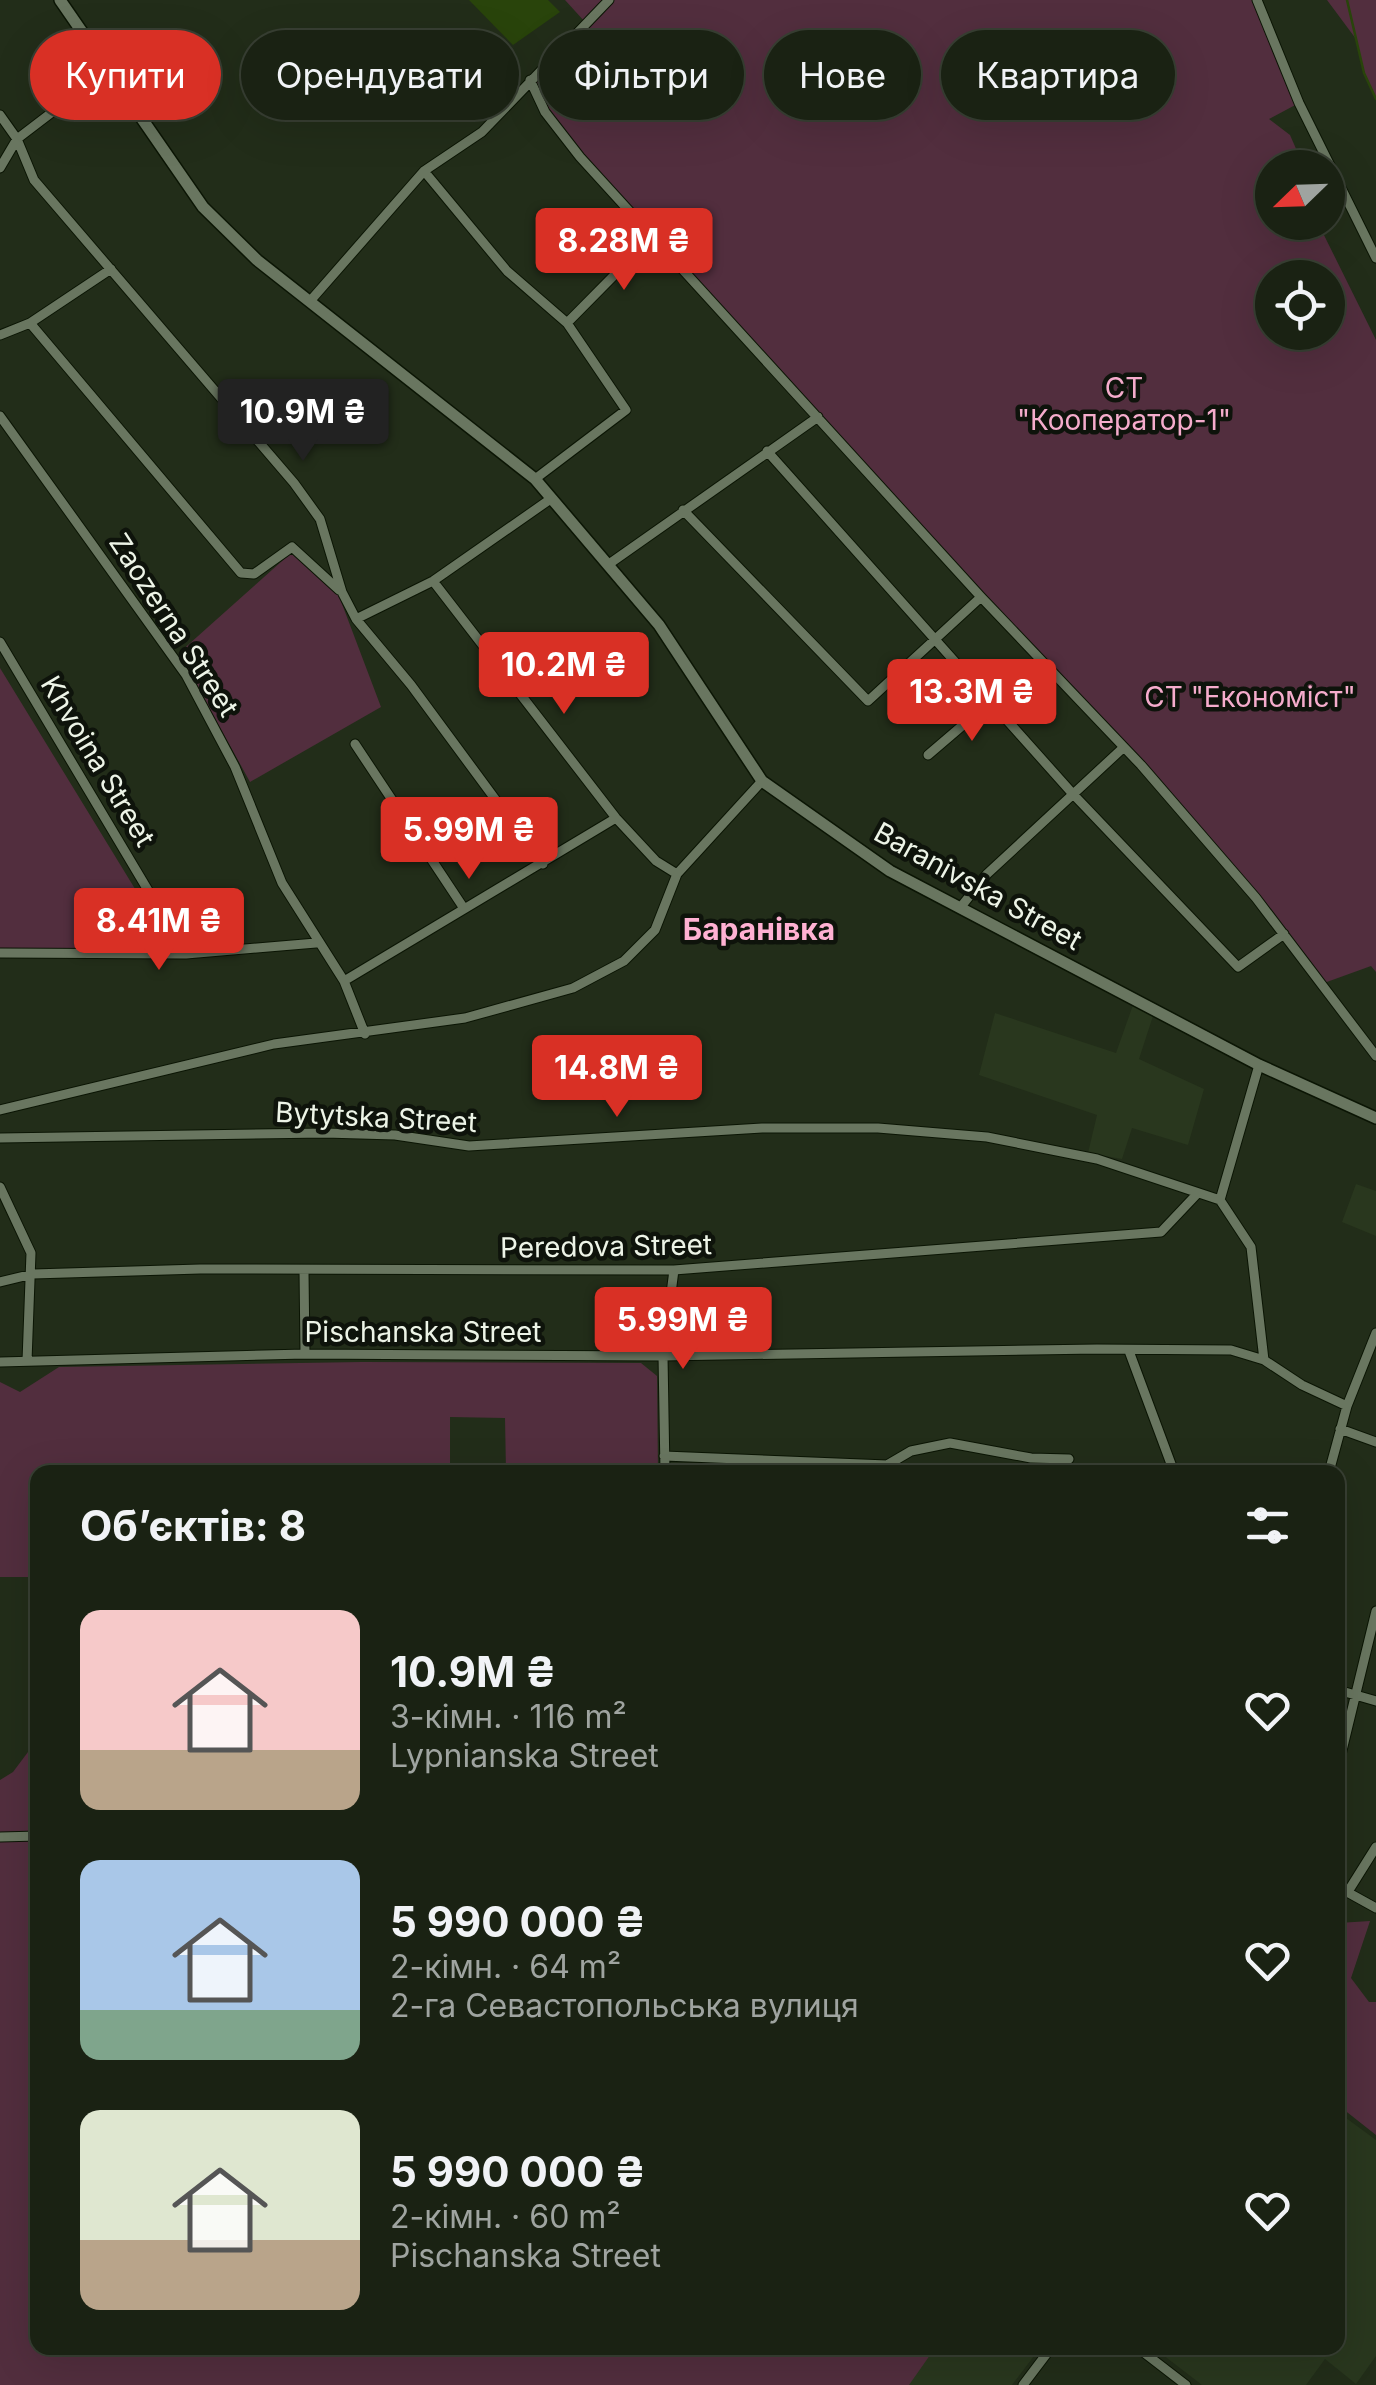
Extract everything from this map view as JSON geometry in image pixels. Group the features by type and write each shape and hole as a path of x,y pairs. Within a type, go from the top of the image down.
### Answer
{"main road":[{"name":"Baranivska Street","path":"60,0 82,30"},
{"name":"Baranivska Street","path":"145,120 203,207 257,260 536,479 670,640 762,780 890,871 1259,1065 1376,1118"}],"street":[{"path":"311,300 424,171 482,132 610,0"},
{"path":"1256,0 1299,104 1376,258"},
{"path":"530,80 545,112 580,157 981,597 1124,747 1284,934 1376,1056"},
{"path":"0,115 16,139 34,180 320,519 342,592 356,619 411,684 544,864"},
{"path":"0,168 16,139 41,120"},
{"path":"424,171 507,271 567,323 626,410 536,479"},
{"path":"567,323 653,236"},
{"path":"0,335 30,323 111,269"},
{"path":"30,323 241,574 254,574 292,547 342,592"},
{"name":"Zaozerna Street","path":"0,416 186,675 235,767 282,882 316,943 344,981 365,1034"},
{"path":"609,564 818,417"},
{"path":"767,452 1072,793 1238,967 1244,967 1284,934"},
{"path":"356,619 433,582 552,498"},
{"path":"684,510 868,702 981,597"},
{"path":"433,582 616,818 656,862 677,874"},
{"name":"Khvoina Street","path":"0,642 186,954"},
{"path":"928,755 990,702"},
{"path":"355,744 463,908"},
{"path":"960,908 987,874 1124,747"},
{"path":"0,1110 274,1044 465,1018 573,988 624,961 655,930 677,874 762,780"},
{"path":"344,981 616,818"},
{"path":"0,953 186,954 316,943"},
{"path":"1259,1065 1220,1200 1250,1247 1264,1360 1302,1385 1347,1406"},
{"name":"Bytytska Street","path":"0,1138 325,1133 395,1136 470,1146 762,1128 878,1128 986,1138 1097,1159 1220,1200"},
{"path":"0,1187 31,1253 27,1361"},
{"name":"Peredova Street","path":"0,1282 33,1274 674,1270 1161,1232 1196,1195"},
{"path":"665,1465 664,1356 674,1270"},
{"path":"304,1271 305,1354"},
{"path":"1332,1465 1347,1406 1376,1334"},
{"name":"Pischanska Street","path":"0,1362 305,1354 664,1356 1231,1350 1264,1360"},
{"path":"1129,1351 1171,1465"},
{"path":"1340,1429 1376,1442"},
{"path":"664,1456 888,1465 911,1451 950,1442 998,1453 1069,1459"},
{"path":"1345,1733 1376,1610"},
{"path":"1345,1692 1376,1701"},
{"path":"0,1838 30,1836"},
{"path":"1345,1886 1376,1847"},
{"path":"1345,1889 1376,1908"},
{"path":"1024,2385 1046,2355"},
{"path":"1147,2355 1186,2385"}],"shaded area":[{"path":"469,0 548,0 560,12 519,41 519,30 498,30"},
{"path":"1133,1005 1153,1016 1139,1059 1204,1089 1188,1145 1132,1128 1122,1159 1088,1153 1097,1115 979,1075 995,1013 1116,1053"},
{"path":"1356,1184 1376,1191 1376,1236 1342,1222"},
{"path":"1345,2117 1376,2140 1376,2356 1356,2384 1325,2359 1306,2385 1202,2385 1163,2355 1345,2355"},
{"path":"929,2355 1035,2355 1012,2385 905,2385"}],"green space":[{"path":"565,0 1257,0 1299,103 1269,119 1290,135 1297,150 1255,150 1255,240 1326,240 1336,260 1255,260 1255,350 1345,350 1345,277 1376,340 1376,972 1371,966 1324,983 1072,691 552,120 744,120 744,30 577,30 585,22"},
{"path":"1327,0 1376,0 1376,99 1364,73 1356,39"},
{"path":"539,71 539,99 530,80"},
{"path":"291,553 339,596 381,707 250,782 179,653"},
{"path":"0,668 173,951 0,948"},
{"path":"641,1363 657,1376 658,1465 506,1465 505,1418 450,1417 450,1465 30,1465 30,1577 0,1577 0,1382 20,1392 59,1367"},
{"path":"30,1749 30,2355 930,2355 909,2385 0,2385 0,1780 13,1772"},
{"path":"1370,1921 1351,1978 1369,2002 1376,2002 1376,2135 1345,2111 1345,1923"}],"waterway":[{"path":"1347,0 1364,73 1376,99"}],"district":[{"name":"Баранівка","path":"759,930"}],"park label":[{"name":"СТ \"Кооператор-1\"","path":"1124,404"},
{"name":"СТ \"Економіст\"","path":"1250,697"}]}
